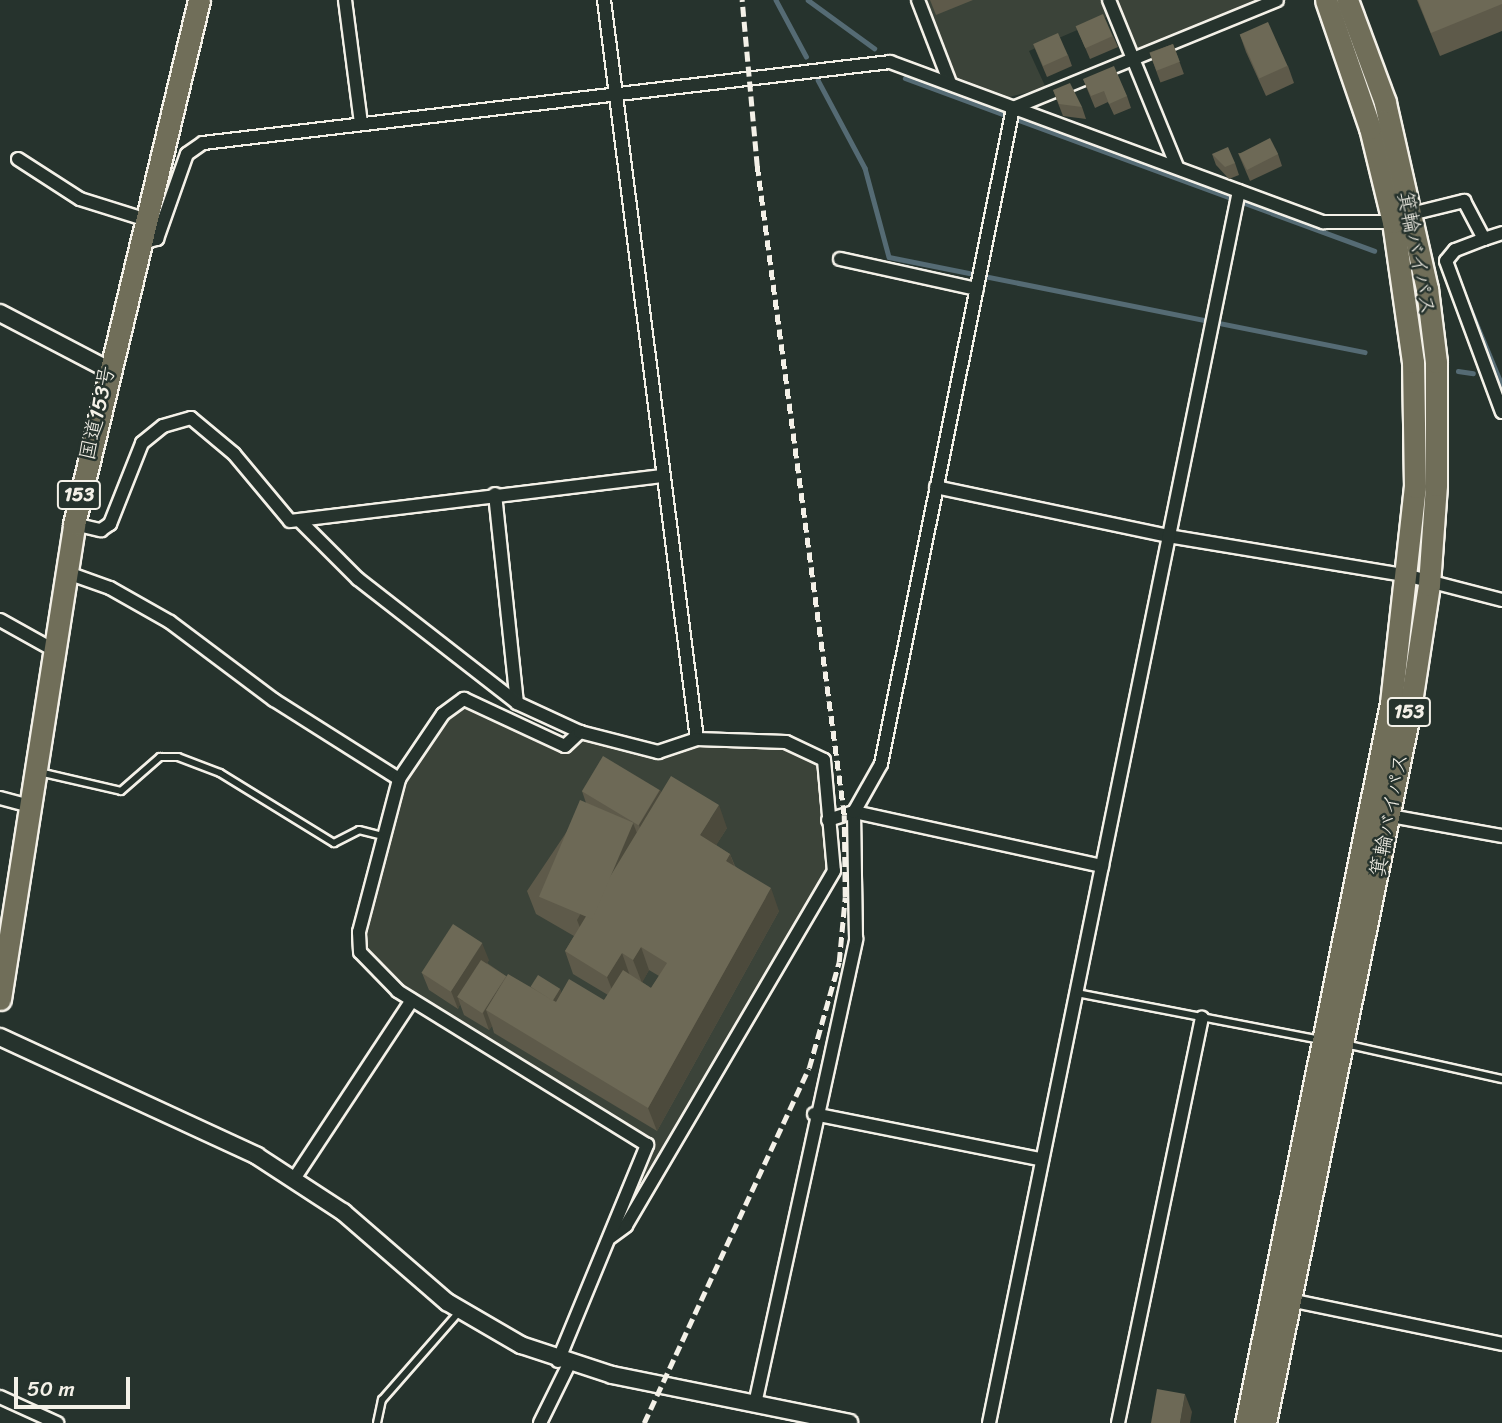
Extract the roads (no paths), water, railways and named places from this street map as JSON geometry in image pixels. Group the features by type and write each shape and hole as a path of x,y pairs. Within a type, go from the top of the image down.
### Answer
{"highway":[{"name":"国道153号","path":"0,999 52,649 74,524 107,369 199,0"},
{"name":"箕輪バイパス","path":"1246,1423 1333,1042 1390,816 1429,585 1436,362 1402,218 1325,0"},
{"name":"箕輪バイパス","path":"1265,1423 1290,1300 1409,576 1413,362 1402,218 1385,102 1347,0"}],"street":[{"path":"345,0 361,123"},
{"path":"604,0 697,739"},
{"path":"918,0 950,83"},
{"path":"1109,0 1177,167"},
{"path":"1013,109 1278,0"},
{"path":"138,244 157,239 193,147 614,91 890,62 1177,167 1237,198 1323,222 1402,218 1464,201 1485,239"},
{"path":"755,1404 814,1114 856,939 854,812 881,764 1013,109"},
{"path":"18,159 80,200 144,219"},
{"path":"989,1423 1040,1159 1237,198"},
{"path":"1502,233 1455,250 1447,261 1502,412"},
{"path":"840,259 979,279"},
{"path":"0,313 107,369"},
{"path":"74,524 101,530 110,524 142,443 163,426 191,418 234,454 290,521 495,494 662,476"},
{"path":"936,487 1168,536 1409,576 1429,585 1502,600"},
{"path":"495,494 517,703"},
{"path":"300,520 358,579 517,703 580,732 658,751 697,739 786,742 824,760 834,872 825,894 626,1226 611,1237"},
{"path":"65,572 110,588 170,622 274,700 399,779"},
{"path":"0,620 52,649"},
{"path":"541,1423 647,1145 412,1000 373,971 360,952 383,836 399,779 443,714 464,699 565,746 580,732"},
{"path":"0,798 29,806"},
{"path":"828,820 854,812 1102,866"},
{"path":"1390,816 1502,836"},
{"path":"294,1179 412,1000"},
{"path":"1118,1423 1202,1018"},
{"path":"0,1037 294,1179 461,1311 564,1362 820,1420 849,1423"},
{"path":"814,1114 1040,1159"},
{"path":"1290,1300 1502,1344"},
{"path":"0,1397 57,1423"}],"lane":[{"path":"34,771 121,791 160,757 178,757 220,773 334,843 359,830 383,836"},
{"path":"1075,992 1333,1042 1502,1079"},
{"path":"377,1423 382,1400 461,1311"}],"waterway":[{"path":"776,0 806,56"},
{"path":"808,0 874,48"},
{"path":"905,78 1374,251"},
{"path":"818,80 865,168 889,257 1365,352"},
{"path":"1468,303 1502,385"},
{"path":"1458,371 1473,373"}],"railway":[{"path":"644,1423 809,1068 839,962 845,897 844,815 757,166 742,0"}]}
